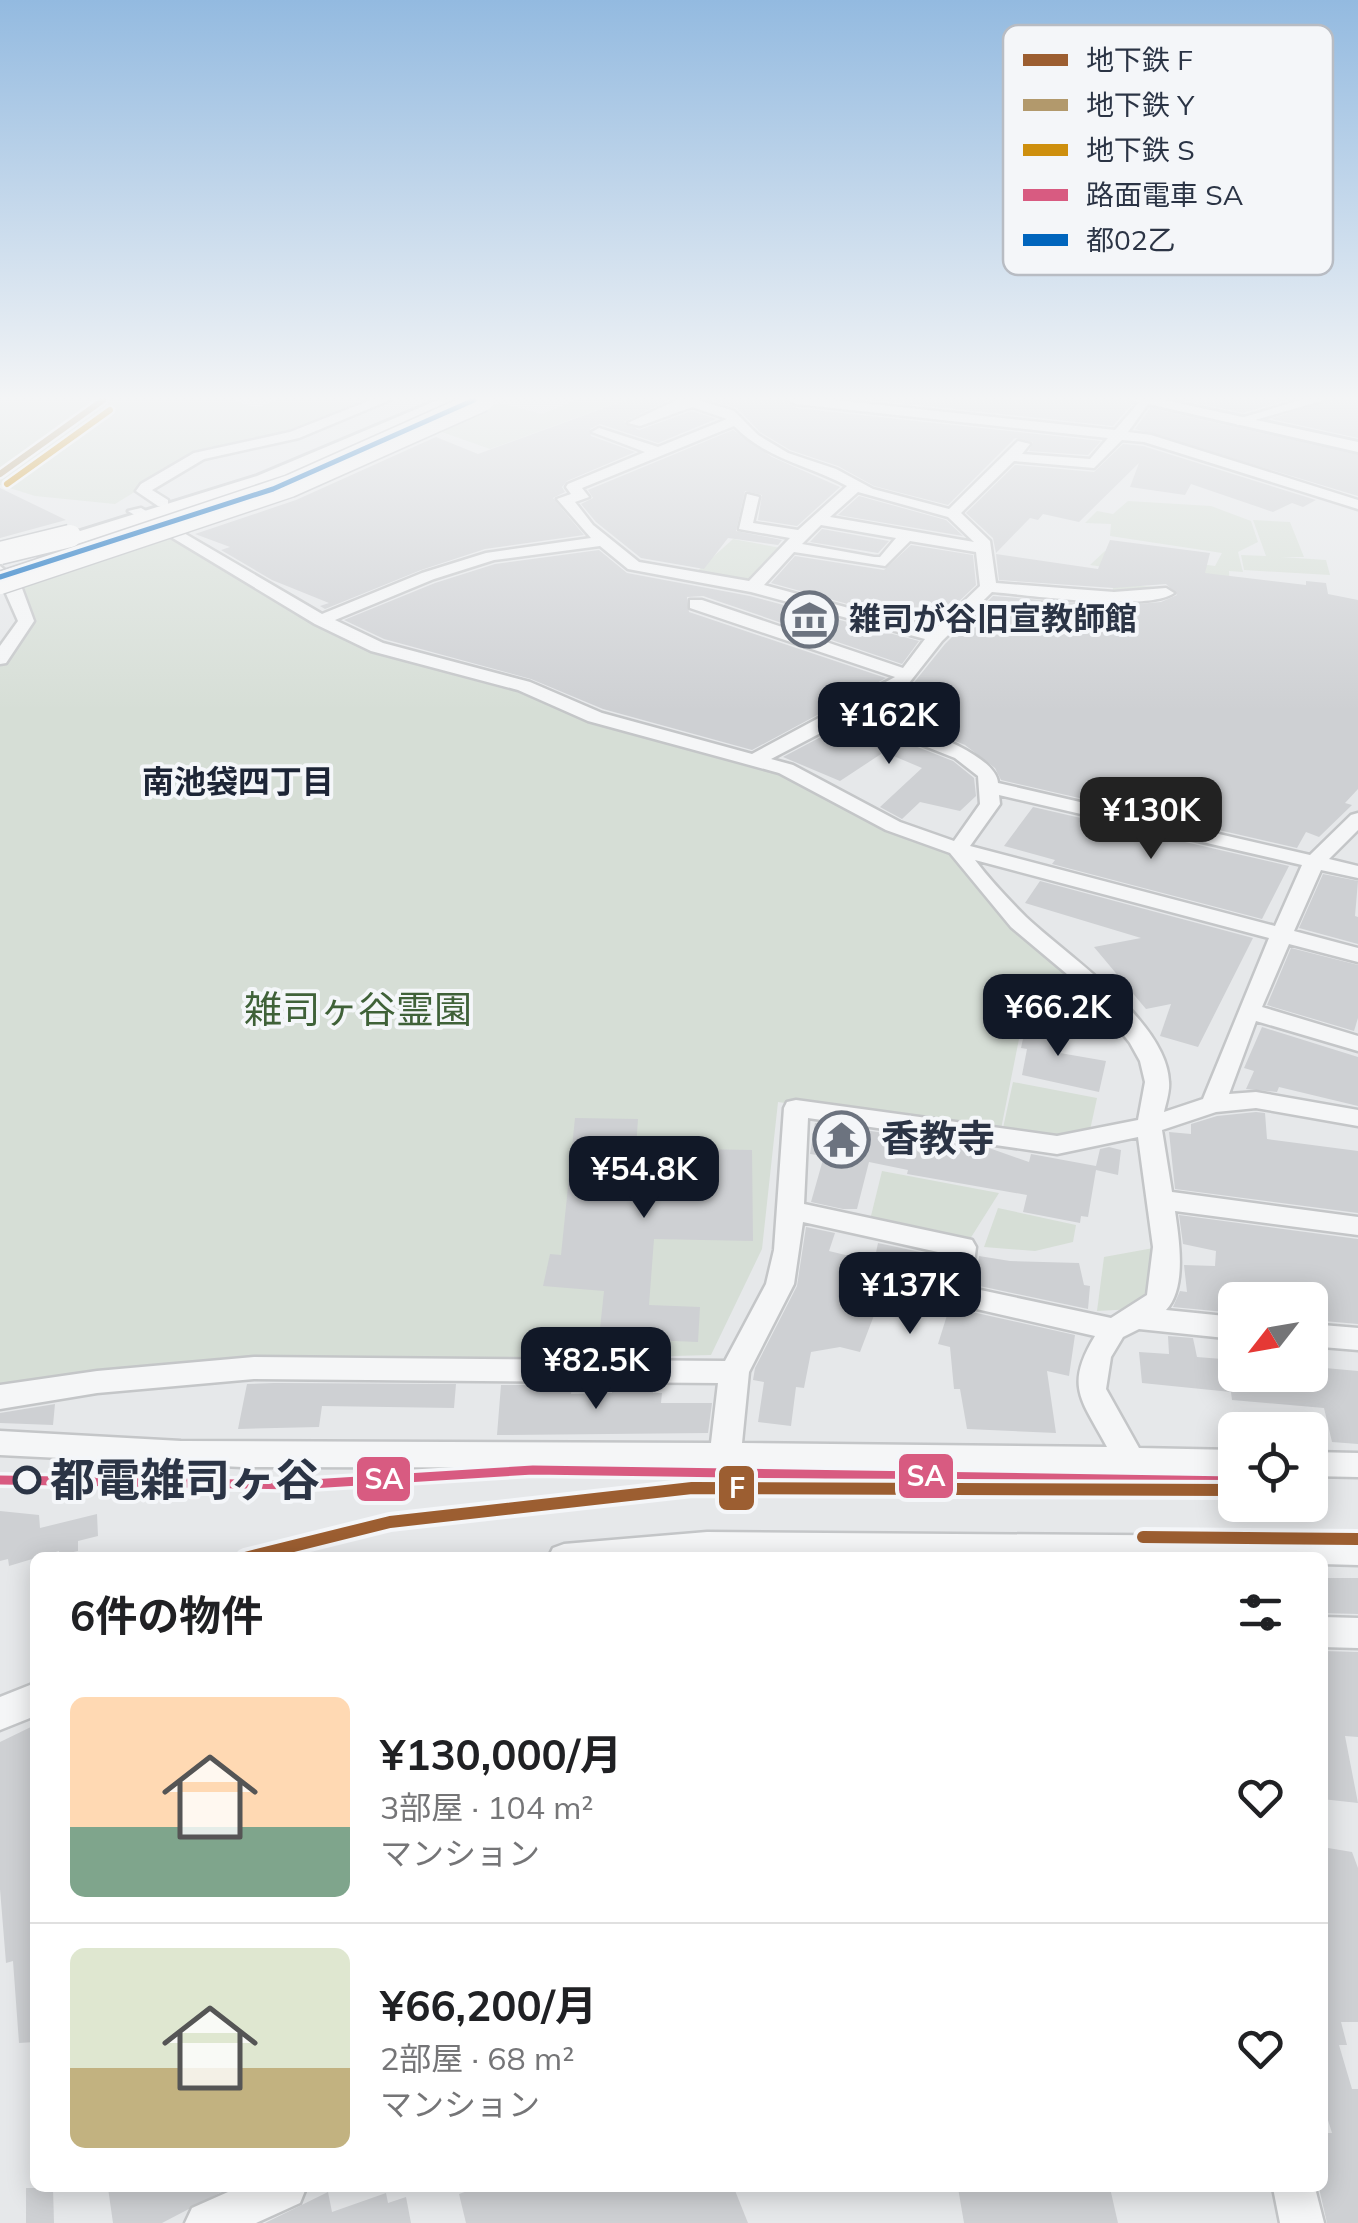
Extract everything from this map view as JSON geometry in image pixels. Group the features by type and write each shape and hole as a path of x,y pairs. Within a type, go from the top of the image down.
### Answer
{"highway":[{"path":"2,571 214,504"},
{"path":"2,571 230,504"}],"main road":[{"path":"2,571 180,504"},
{"path":"2,571 188,504"},
{"path":"152,515 204,504"}],"street":[{"path":"148,504 152,515 322,620 377,647 524,686 595,716 812,780 893,826 958,849 1358,954"},
{"path":"569,504 602,542 634,566 752,587 936,637"},
{"path":"750,504 744,526 874,562 886,561 906,536"},
{"path":"752,587 836,504"},
{"path":"903,504 953,514 978,534 988,587"},
{"path":"953,514 960,504"},
{"path":"818,520 981,548"},
{"path":"322,620 428,576 492,556 602,542"},
{"path":"0,659 26,621 2,571"},
{"path":"754,761 899,684 936,637 988,587 1114,597 1166,593"},
{"path":"696,604 904,674"},
{"path":"853,711 974,760 988,774 992,787 990,804 958,849"},
{"path":"992,787 1358,872"},
{"path":"1213,1104 1314,862 1358,818"},
{"path":"958,849 968,866 1020,922 1100,990 1140,1040 1157,1082 1149,1126 1157,1199 1168,1246 1160,1300 1124,1323 1097,1357 1091,1389 1130,1460"},
{"path":"1249,1011 1358,1044"},
{"path":"725,1455 734,1372 780,1284 792,1211 796,1108 1057,1145 1149,1126 1213,1104 1256,1100 1358,1118"},
{"path":"1157,1199 1358,1226"},
{"path":"792,1211 962,1247 956,1295 1124,1323 1218,1327"},
{"path":"1328,1336 1358,1339"},
{"path":"0,1396 97,1382 254,1368 734,1372"},
{"path":"0,1443 235,1456 725,1455 1218,1462"},
{"path":"1328,1464 1358,1465"},
{"path":"636,1552 707,1546 1101,1552"},
{"path":"1262,1552 1358,1551"},
{"path":"1328,1632 1358,1633"},
{"path":"0,1714 30,1701"},
{"path":"207,2223 276,2192"},
{"path":"1295,2192 1302,2223"}],"green space":[{"path":"1125,504 1173,504 1211,506 1251,521 1258,542 1238,552 1243,572 1229,571 1230,596 1239,602 1168,591 1112,593 1114,584 1170,588 1174,577 1090,565 1105,551 1215,566 1222,553 1110,536 1111,524 1085,523 1097,511 1113,514"},
{"path":"1253,520 1290,522 1304,557 1281,557 1326,560 1330,575 1244,570 1241,555 1266,556"},
{"name":"雑司ヶ谷霊園","path":"168,534 377,647 521,688 562,710 631,732 786,769 956,851 1095,993 1110,1024 1023,1019 1000,1134 778,1102 762,1249 711,1355 223,1368 0,1395 0,666 32,619 17,583"},
{"path":"733,539 781,548 745,585 694,574"},
{"path":"1013,1082 1097,1098 1090,1130 1057,1139 1003,1128"},
{"path":"882,1171 999,1193 970,1239 932,1229 929,1233 870,1220"},
{"path":"998,1208 1076,1225 1073,1242 1035,1251 984,1247"},
{"path":"1159,1247 1147,1299 1134,1309 1097,1311 1104,1257"}],"building":[{"path":"0,504 32,504 66,520 0,538"},
{"path":"285,504 558,504 584,535 485,549 325,609 320,606 329,603 272,580 221,550 230,547 195,534"},
{"path":"581,504 742,504 736,531 782,540 778,545 728,538 704,569 641,558 596,522"},
{"path":"761,504 822,504 797,526 758,520"},
{"path":"850,504 887,504 946,520 963,536 838,515"},
{"path":"975,504 1098,504 1079,522 1043,514 1038,520 1030,518 996,553 993,538 966,513"},
{"path":"1249,504 1290,504 1273,512"},
{"path":"822,529 889,541 878,553 810,542"},
{"path":"1110,540 1210,553 1205,573 1306,585 1306,581 1326,583 1328,594 1358,600 1358,789 1345,803 1352,805 1319,837 1306,832 1297,848 1001,780 995,768 965,745 874,708 908,690 945,644 993,596 1115,606 1161,602 1177,595 1166,584 1114,588 999,580 996,554 1098,569"},
{"path":"911,545 973,555 976,585 932,627 771,583 795,556 884,570"},
{"path":"599,550 627,573 750,596 919,641 902,664 703,596 687,597 689,612 886,678 752,750 603,709 531,679 384,639 344,620 435,583 495,564"},
{"path":"851,721 953,761 974,778 976,796 960,811 920,802 902,819 880,807 922,768 884,752 840,781 783,757"},
{"path":"1033,807 1289,866 1262,919 1052,864 1055,860 1004,846"},
{"path":"1323,874 1358,881 1358,944 1299,928"},
{"path":"1040,881 1253,938 1198,1047 1160,1036 1171,1004 1146,1009 1094,947 1141,938 1025,903"},
{"path":"1291,948 1358,965 1358,1018 1354,1031 1267,1005"},
{"path":"1027,1020 1065,1026 1060,1053 1106,1061 1099,1092 1022,1075 1027,1049 1021,1048"},
{"path":"1262,1027 1358,1057 1358,1106 1279,1087 1277,1092 1246,1089 1254,1071 1244,1068"},
{"path":"1265,1113 1267,1139 1358,1151 1358,1213 1175,1189 1169,1132 1191,1134 1191,1124 1217,1116"},
{"path":"575,1118 638,1119 636,1148 752,1150 753,1241 654,1239 649,1305 700,1307 698,1342 599,1338 604,1291 543,1286 550,1254 561,1255"},
{"path":"815,1123 989,1148 1029,1162 1031,1154 1096,1166 1100,1149 1109,1147 1121,1150 1118,1175 1096,1170 1088,1217 1081,1216 1080,1223 1023,1212 1027,1195 907,1174 908,1170 869,1162 857,1209 843,1209 811,1202 824,1156 810,1154"},
{"path":"1179,1215 1358,1239 1358,1324 1328,1321 1328,1282 1218,1282 1218,1311 1173,1307 1180,1291 1187,1292 1184,1265 1215,1266 1216,1251 1183,1244"},
{"path":"806,1227 835,1233 829,1251 874,1262 878,1243 943,1257 938,1295 945,1306 1075,1335 1069,1376 1047,1371 1056,1433 967,1429 960,1389 954,1389 950,1347 938,1344 948,1312 881,1297 860,1352 840,1347 811,1352 804,1388 796,1387 791,1426 758,1422 764,1382 753,1380 755,1368 797,1286"},
{"path":"979,1256 1079,1263 1084,1285 1090,1286 1088,1309 975,1285"},
{"path":"1168,1336 1193,1338 1197,1357 1218,1359 1218,1391 1142,1383 1139,1352 1169,1354"},
{"path":"1328,1368 1358,1371 1358,1444 1332,1442 1324,1408 1232,1400 1231,1392 1328,1392"},
{"path":"247,1384 456,1384 454,1408 322,1406 319,1427 238,1429"},
{"path":"501,1385 572,1385 571,1394 612,1393 612,1386 653,1386 653,1393 662,1393 661,1403 712,1403 708,1433 497,1435"},
{"path":"55,1404 53,1425 0,1423 0,1413"},
{"path":"0,1511 39,1515 40,1528 97,1514 98,1536 78,1541 78,1551 30,1552 30,1560 9,1566 8,1559 0,1561"},
{"path":"1328,1578 1358,1578 1358,1614 1328,1613"},
{"path":"1328,1651 1358,1652 1358,1737 1345,1736 1358,1803 1328,1800"},
{"path":"30,1727 30,2042 19,2043 13,1961 6,1963 0,1889 0,1742"},
{"path":"1328,1848 1352,1852 1358,1868 1358,2022 1341,2022 1347,2045 1339,2045 1352,2089 1358,2089 1358,2223 1327,2223 1320,2192 1328,2192 1328,2133 1332,2133 1328,2120"},
{"path":"26,2188 30,2192 53,2192 54,2223 26,2223"},
{"path":"109,2192 221,2192 162,2223 113,2223"},
{"path":"328,2192 332,2212 386,2193 388,2203 406,2197 411,2223 265,2223"},
{"path":"736,2192 748,2223 466,2223 459,2194"},
{"path":"959,2192 1111,2192 1118,2223 964,2223"}],"metro line":[{"name":"F","path":"269,1552 390,1522 692,1488 1218,1490"},
{"name":"F","path":"1143,1537 1358,1539"}],"tram line":[{"name":"SA","path":"0,1480 295,1485 533,1470 1218,1481"}],"transit line":[{"name":"都02乙","path":"0,577 227,504"}],"place":[{"name":"雑司が谷旧宣教師館","path":"810,619"},
{"name":"香教寺","path":"842,1139"},
{"name":"都電雑司ヶ谷","path":"27,1480"}],"district":[{"name":"南池袋四丁目","path":"238,782"}]}
